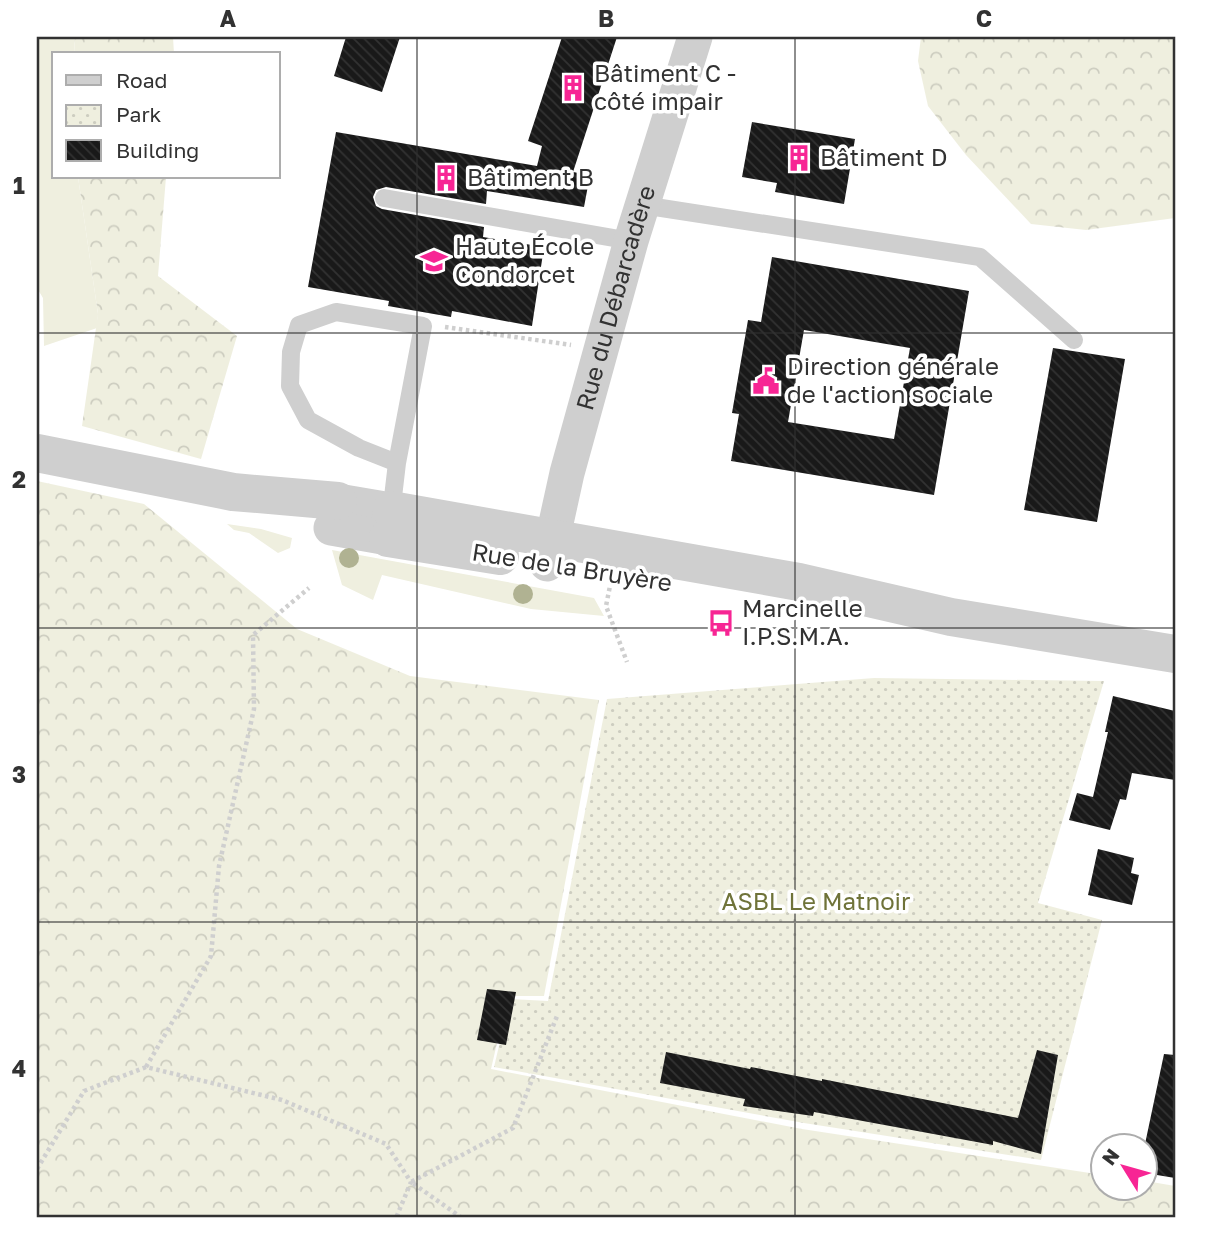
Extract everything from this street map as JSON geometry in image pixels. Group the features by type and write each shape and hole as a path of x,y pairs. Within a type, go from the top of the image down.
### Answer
{"street":[{"name":"Rue du Débarcadère","path":"549,551 567,473 631,241 695,37"},
{"name":"Rue de la Bruyère","path":"37,453 389,524 549,551 799,582 918,609 1175,654"},
{"name":"Rue de la Bruyère","path":"549,551 611,595 793,607 918,609"}],"lane":[{"path":"384,198 631,241"},
{"path":"642,205 980,257 1074,340"},
{"path":"389,524 397,463 423,326 336,312 299,325 291,352 290,386 308,420 359,448 397,463"}],"path":[{"path":"423,326 461,327 601,350"},
{"path":"146,1067 211,956 219,866 254,709 253,635 309,588"},
{"path":"611,595 627,662"},
{"path":"396,1218 411,1182 513,1128 558,1016"},
{"path":"37,1169 84,1091 146,1067 282,1100 386,1144 411,1182 461,1218"}],"green space":[{"path":"37,37 75,37 74,52 52,52 52,178 78,178 98,314 97,328 44,346 43,298 37,288"},
{"path":"75,37 173,37 174,52 74,52"},
{"path":"921,37 1175,37 1175,218 1086,230 1031,224 966,155 928,106 918,61"},
{"path":"78,178 166,178 158,276 237,336 201,459 82,426 98,314"},
{"path":"37,481 144,504 297,629 410,676 599,700 544,996 508,996 491,1069 802,1129 1090,1173 1090,1202 1160,1202 1160,1183 1175,1186 1175,1218 37,1218"},
{"path":"227,524 261,529 292,538 290,548 278,553 249,533 234,530"},
{"path":"332,550 594,598 604,616 531,609 382,575 373,600 342,585"},
{"name":"ASBL Le Matnoir","path":"874,678 1104,681 1038,903 1102,920 1041,1160 804,1123 494,1067 510,999 548,1001 607,699"}],"building":[{"path":"346,37 400,37 382,92 334,76"},
{"path":"562,37 617,37 573,172 590,175 584,207 487,191 486,204 386,187 376,190 373,197 376,206 382,209 484,227 483,237 544,247 532,326 452,311 451,317 388,306 389,301 308,287 336,132 537,166 542,146 528,141"},
{"name":"Bâtiment D","path":"752,122 855,139 844,204 775,192 777,183 742,177"},
{"name":"Direction générale de l'action sociale","path":"772,257 969,291 934,495 731,461 739,414 732,413 748,320 761,322","holes":["804,330 910,348 894,439 788,422"]},
{"path":"1053,348 1125,359 1097,522 1024,510"},
{"path":"1113,696 1175,711 1175,780 1132,773 1126,800 1120,799 1110,830 1069,820 1077,793 1093,797"},
{"path":"1098,849 1134,858 1131,873 1139,875 1132,905 1088,895"},
{"path":"487,989 516,992 506,1045 477,1040"},
{"path":"1037,1050 1058,1055 1041,1154 993,1141 993,1145 814,1112 813,1116 743,1106 745,1099 660,1083 666,1052 750,1069 751,1067 822,1079 1018,1118"},
{"path":"1164,1054 1175,1055 1175,1178 1160,1176 1160,1132 1148,1132"}],"place":[{"name":"Bâtiment C - côté impair","path":"573,88"},
{"name":"Bâtiment D","path":"799,158"},
{"name":"Bâtiment B","path":"446,178"},
{"name":"Haute École Condorcet","path":"434,261"},
{"name":"Direction générale de l'action sociale","path":"766,381"},
{"name":"Marcinelle I.P.S.M.A.","path":"721,623"}]}
